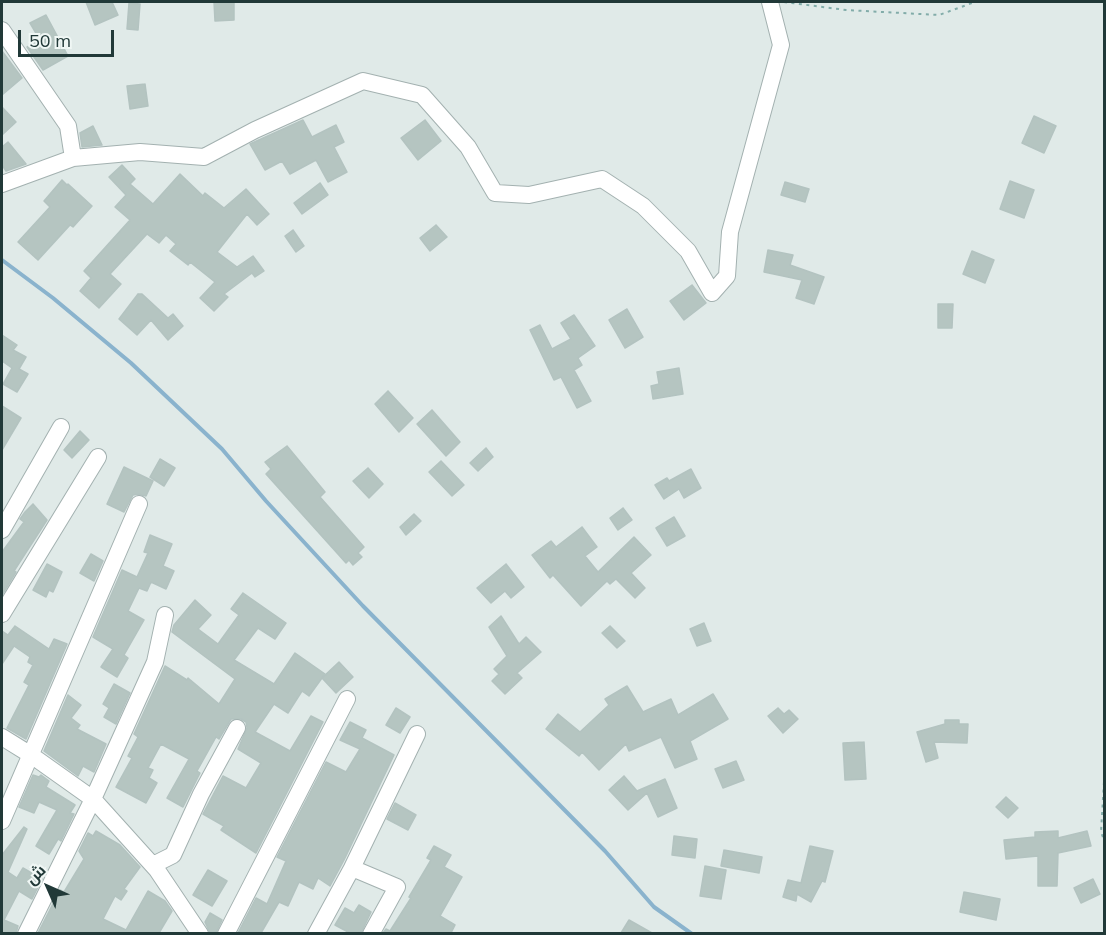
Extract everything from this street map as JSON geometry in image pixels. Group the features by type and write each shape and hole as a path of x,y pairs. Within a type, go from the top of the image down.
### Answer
{"street":[{"path":"2,184 73,158 140,152 204,157 255,130 363,81 422,95 468,147 495,193 529,195 602,179 643,206 688,251 712,293 727,276 730,232 781,45 770,2"},
{"path":"2,30 68,126 73,158"},
{"path":"2,530 62,427"},
{"path":"2,614 98,457"},
{"path":"2,821 140,504"},
{"path":"26,933 93,799 155,662 165,615"},
{"path":"226,933 346,699"},
{"path":"153,865 173,855 201,794 237,728"},
{"path":"316,933 352,868 417,734"},
{"path":"2,737 93,799 153,865 200,933"},
{"path":"352,868 398,887 371,933"}],"path":[{"path":"784,2 846,10 939,15 975,2"},
{"path":"1104,782 1101,832 1104,840"}],"building":[{"path":"86,2 112,2 118,15 95,25"},
{"path":"214,2 234,2 234,20 215,21"},
{"path":"129,3 140,4 138,30 127,29"},
{"path":"46,15 68,56 43,70 27,47 40,40 30,23"},
{"path":"2,51 22,78 2,95"},
{"path":"145,84 148,106 130,109 127,86"},
{"path":"2,107 16,122 2,135"},
{"path":"1034,116 1056,126 1044,153 1022,143"},
{"path":"303,120 312,137 336,125 344,142 334,147 347,172 328,182 316,160 290,174 282,161 265,170 250,144"},
{"path":"425,120 441,141 418,160 401,138"},
{"path":"93,126 102,145 82,147 80,133"},
{"path":"8,142 26,164 6,171 2,165 2,147"},
{"path":"122,165 135,179 130,184 153,204 180,174 203,196 205,193 224,208 246,189 269,214 257,225 247,214 217,252 237,267 253,256 264,271 255,277 252,273 224,294 228,297 214,311 200,298 215,282 190,262 188,265 170,251 176,244 166,235 159,243 147,234 110,274 121,284 99,308 80,291 91,278 84,271 130,220 115,207 126,195 109,177"},
{"path":"62,180 92,206 73,227 70,225 38,260 18,242 50,207 44,201"},
{"path":"1010,181 1034,190 1024,218 1000,209"},
{"path":"785,182 809,189 805,202 781,195"},
{"path":"320,183 328,195 302,214 294,203"},
{"path":"436,225 447,237 430,251 420,238"},
{"path":"293,230 304,246 296,252 285,236"},
{"path":"768,250 793,255 790,265 824,277 814,304 796,298 802,280 764,272"},
{"path":"972,251 994,260 985,283 963,274"},
{"path":"692,285 706,303 684,320 670,301"},
{"path":"138,294 142,294 168,318 173,314 183,326 168,340 151,320 137,335 119,319"},
{"path":"938,304 953,304 952,328 938,328"},
{"path":"627,309 643,337 625,348 609,320"},
{"path":"574,315 595,346 578,358 582,365 574,370 591,401 577,408 561,377 554,380 530,330 540,325 552,349 571,339 561,323"},
{"path":"2,335 17,345 13,350 26,357 19,369 28,374 17,392 3,384 12,368 2,361"},
{"path":"679,368 683,394 653,399 651,386 659,384 657,372"},
{"path":"388,391 413,418 399,432 375,404"},
{"path":"2,406 21,418 2,450"},
{"path":"432,410 460,442 446,456 417,424"},
{"path":"80,431 89,440 72,458 64,450"},
{"path":"287,446 325,492 320,497 364,547 358,553 362,557 353,565 349,560 346,563 266,474 271,469 265,462"},
{"path":"486,448 493,457 478,471 470,463"},
{"path":"160,459 175,468 164,486 150,477"},
{"path":"441,461 464,485 452,496 429,472"},
{"path":"124,467 153,481 146,496 133,495 124,512 107,504"},
{"path":"368,468 383,484 369,498 353,481"},
{"path":"691,469 701,488 684,498 679,489 664,499 655,485 667,478 669,481"},
{"path":"33,504 47,520 14,571 16,572 2,595 2,552 24,522 20,519"},
{"path":"623,508 632,520 618,530 610,518"},
{"path":"414,514 421,521 406,535 400,527"},
{"path":"674,517 685,536 667,546 656,528"},
{"path":"582,527 597,547 585,556 598,572 634,537 651,555 631,573 645,588 635,598 616,579 610,584 607,581 581,606 553,575 550,578 532,555 551,541 556,547"},
{"path":"150,535 172,544 163,566 174,571 166,589 151,582 147,591 139,588 128,611 144,620 124,655 128,658 117,677 101,667 113,649 93,637 122,570 137,577 148,553 144,552"},
{"path":"91,554 103,561 94,581 80,573"},
{"path":"47,564 62,572 53,592 49,590 46,597 33,590"},
{"path":"506,564 524,587 511,598 505,591 491,603 477,588"},
{"path":"243,593 286,623 275,639 258,628 234,660 274,684 295,653 325,674 309,696 302,691 288,713 274,704 255,732 290,751 311,716 323,722 256,853 221,830 224,826 203,814 223,776 246,788 261,763 238,749 247,728 246,722 241,719 231,719 219,739 216,737 197,771 200,773 183,807 167,798 189,759 161,744 148,768 153,770 149,778 157,783 146,803 116,787 132,758 128,756 138,737 134,734 165,666 187,680 188,678 219,704 235,679 172,632 174,625 195,600 211,615 198,629 218,644 239,615 231,609"},
{"path":"501,616 519,644 526,637 541,652 517,673 522,678 505,694 492,681 499,674 494,669 507,656 489,627"},
{"path":"704,623 711,641 697,646 690,629"},
{"path":"15,626 49,649 54,639 67,644 26,739 7,728 29,685 24,682 33,665 28,662 30,657 14,646 2,664 2,631 8,635"},
{"path":"610,626 625,641 617,648 602,633"},
{"path":"339,662 353,677 336,693 322,678"},
{"path":"114,684 130,693 116,724 104,717 109,708 103,704"},
{"path":"627,686 643,712 671,699 678,715 713,694 728,719 690,741 697,759 675,768 661,737 629,751 626,744 599,770 582,752 579,756 546,729 558,714 580,732 609,705 605,699"},
{"path":"68,695 81,705 71,718 80,725 77,729 106,744 94,772 83,766 78,776 44,751"},
{"path":"396,708 410,717 400,733 386,725"},
{"path":"778,708 784,714 789,710 798,719 783,733 768,716"},
{"path":"945,720 959,720 959,724 968,724 967,743 934,742 938,758 926,762 917,732 945,724"},
{"path":"350,722 366,730 362,738 394,755 344,860 330,886 318,878 313,889 299,882 288,906 279,902 261,933 238,933 256,898 267,904 286,861 277,857 326,762 346,772 360,749 340,740"},
{"path":"864,742 866,779 845,780 843,743"},
{"path":"736,761 744,780 723,788 715,769"},
{"path":"33,775 39,777 41,775 49,781 46,787 75,805 70,813 74,814 61,841 58,839 49,854 36,846 57,810 39,802 34,813 19,807"},
{"path":"624,776 637,791 665,779 677,808 658,817 647,793 628,810 609,790"},
{"path":"1006,797 1018,808 1008,818 996,807"},
{"path":"395,803 416,815 408,830 387,819"},
{"path":"24,827 27,829 8,872 17,878 23,868 42,879 32,899 19,891 4,920 18,926 16,933 2,933 2,855"},
{"path":"96,831 120,845 140,867 124,889 127,891 121,900 115,896 103,919 126,930 148,891 165,901 172,911 159,933 38,933 60,890 64,892 84,859 79,851 88,833 93,836"},
{"path":"1058,831 1058,838 1087,831 1091,846 1058,853 1057,886 1038,886 1038,856 1006,859 1004,840 1035,837 1035,832"},
{"path":"674,836 697,839 695,858 672,855"},
{"path":"434,846 451,855 444,867 462,877 440,916 455,925 451,933 383,933 386,929 390,931 411,898 409,897 431,860 427,858"},
{"path":"810,846 833,851 825,882 822,881 811,902 797,894 796,901 783,897 788,880 801,883"},
{"path":"724,850 762,857 759,873 721,866"},
{"path":"705,866 726,870 721,899 700,896"},
{"path":"208,870 227,881 212,906 193,895"},
{"path":"1093,879 1100,894 1081,903 1074,888"},
{"path":"964,892 1000,899 996,920 960,912"},
{"path":"359,905 371,912 361,933 350,933 335,925 345,908 354,913"},
{"path":"210,913 222,920 216,933 210,933 205,922"},
{"path":"629,920 652,933 621,933"}],"waterway":[{"path":"2,260 53,298 131,363 222,449 266,501 363,606 605,851 654,907 692,934"}]}
